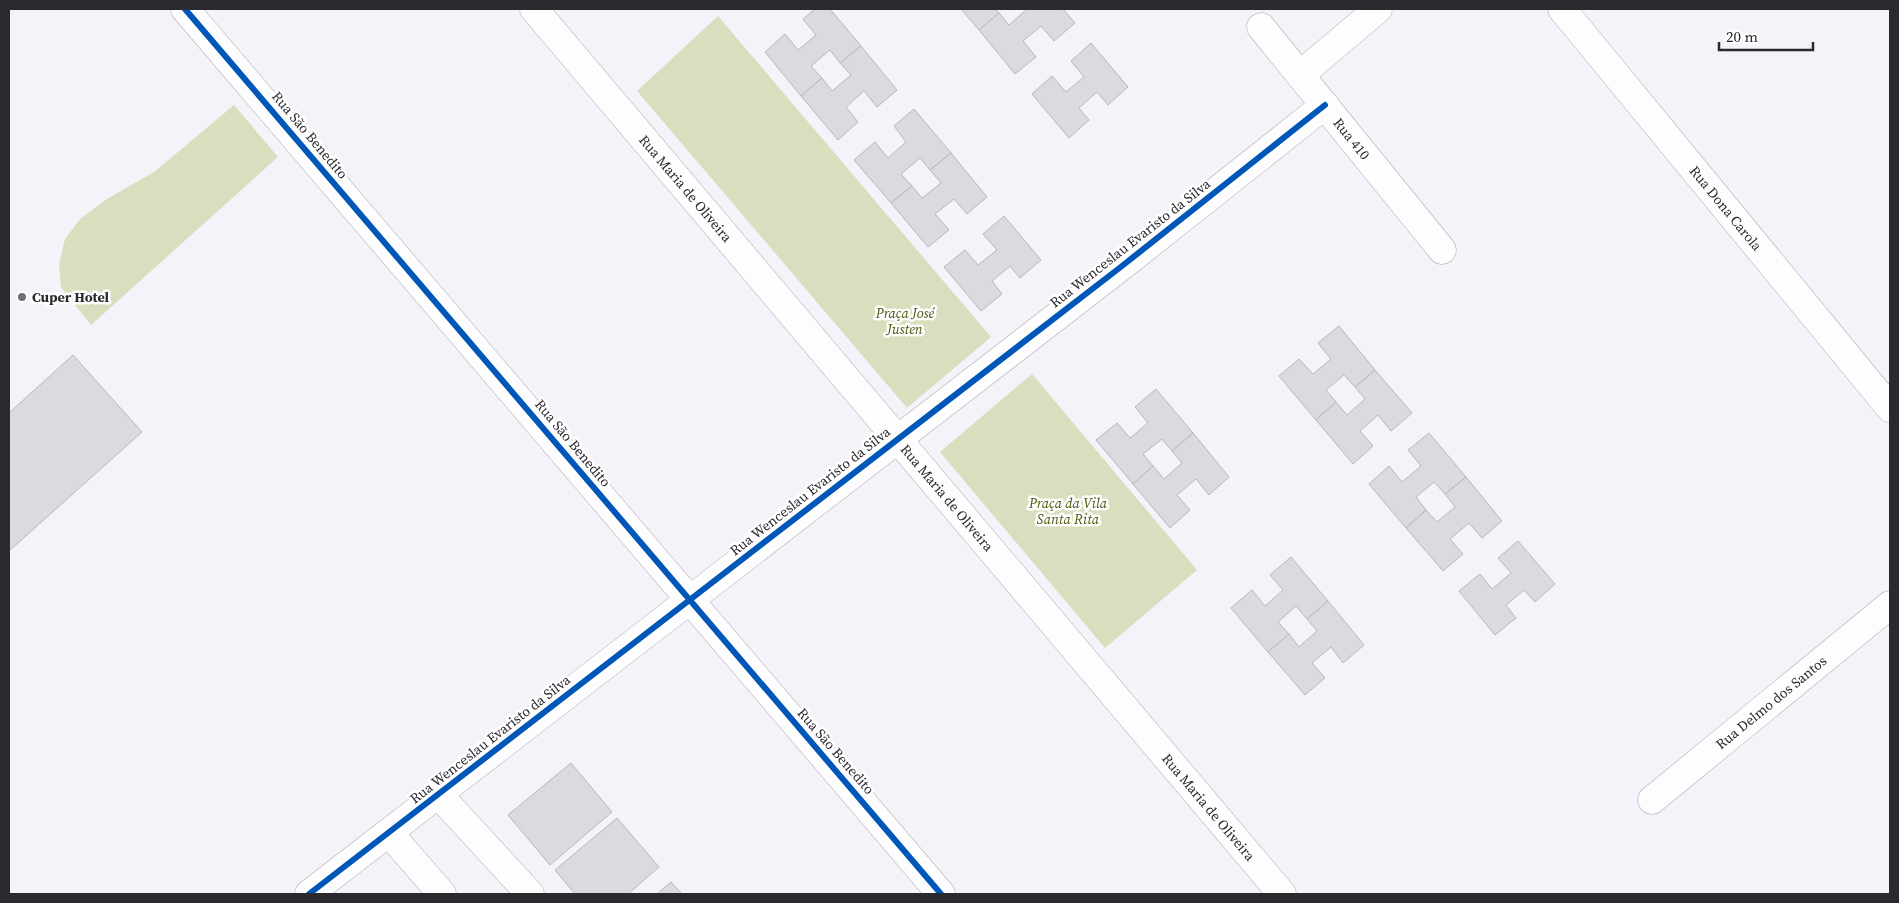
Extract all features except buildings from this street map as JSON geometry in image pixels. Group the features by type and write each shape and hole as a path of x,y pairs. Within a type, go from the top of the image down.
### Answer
{"street":[{"name":"Rua São Benedito","path":"185,9 941,894"},
{"name":"Rua Maria de Oliveira","path":"534,9 1282,894"},
{"path":"1300,75 1378,9"},
{"name":"Rua Dona Carola","path":"1562,9 1890,408"},
{"name":"Rua 410","path":"1261,27 1442,250"},
{"name":"Rua Wenceslau Evaristo da Silva","path":"309,894 1114,272 1325,105"},
{"name":"Rua Delmo dos Santos","path":"1652,800 1890,606"},
{"path":"438,794 530,894"},
{"path":"389,832 442,894"}],"green space":[{"name":"Praça José Justen","path":"718,16 991,337 907,408 637,91"},
{"path":"234,105 278,157 91,325 61,287 59,265 65,239 80,219 107,199 154,172"},
{"name":"Praça da Vila Santa Rita","path":"1032,374 1197,570 1105,648 940,452"}],"cycle path":[{"path":"185,9 941,894"},
{"path":"309,894 1122,266 1325,105"}],"place":[{"name":"Cuper Hotel","path":"22,297"}]}
